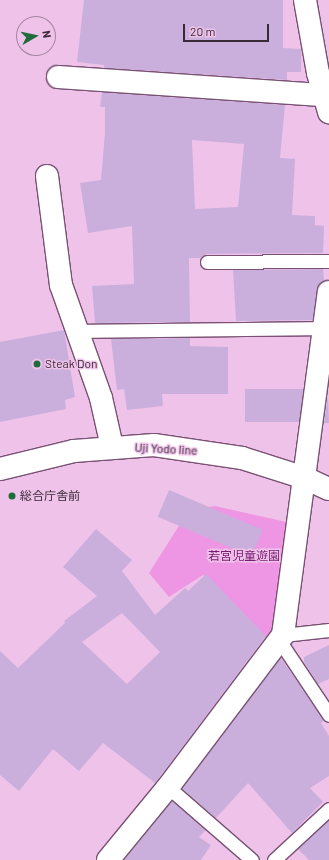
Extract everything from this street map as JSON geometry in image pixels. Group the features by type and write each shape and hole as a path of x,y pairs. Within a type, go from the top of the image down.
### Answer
{"street":[{"path":"58,77 327,103 305,0"},
{"path":"47,176 61,285 101,398 112,447"},
{"path":"108,860 168,787 281,637 305,478 329,292"},
{"name":"Uji Yodo line","path":"0,469 67,452 112,447 154,445 200,450 242,458 305,478 329,488"}],"lane":[{"path":"208,262 329,261"},
{"path":"78,332 324,328"},
{"path":"329,630 281,637 329,715"},
{"path":"168,787 252,860"},
{"path":"274,860 329,809"}],"green space":[{"name":"若宮児童遊園","path":"215,506 291,523 282,600 269,641 203,575 169,597 149,573 189,510"}],"building":[{"path":"84,0 283,0 283,48 301,49 301,72 287,72 287,80 104,68 104,65 77,62"},
{"path":"102,92 285,105 280,158 295,159 292,215 315,216 315,225 324,226 323,253 207,254 200,258 189,258 190,322 95,323 92,286 134,284 132,226 88,233 80,183 101,180 105,133 105,107 100,107","holes":["192,140 244,144 238,207 195,209"]},
{"path":"323,269 324,281 317,290 313,320 236,321 233,270"},
{"name":"Steak Don","path":"64,330 75,397 65,400 66,409 0,422 0,342"},
{"path":"190,338 190,346 228,347 228,394 162,394 163,406 127,410 124,389 117,390 111,339"},
{"path":"245,389 303,389 303,422 245,422"},
{"path":"328,396 329,423 324,423"},
{"path":"169,490 263,530 252,557 158,517"},
{"path":"96,529 132,560 122,571 155,615 185,588 188,591 206,574 266,636 155,783 103,743 79,771 53,749 19,791 0,775 0,651 18,668 65,623 64,621 97,596 63,567","holes":["122,613 160,652 127,684 82,642"]},
{"path":"329,645 329,679 318,684 304,662 304,657"},
{"path":"281,658 324,721 321,723 329,736 329,776 310,788 323,802 292,833 248,783 216,818 182,789"},
{"path":"172,801 206,830 199,837 211,845 201,860 124,860"},
{"path":"329,820 329,860 309,860 298,849"}],"place":[{"name":"Steak Don","path":"37,364"},
{"name":"総合庁舎前","path":"12,496"}]}
